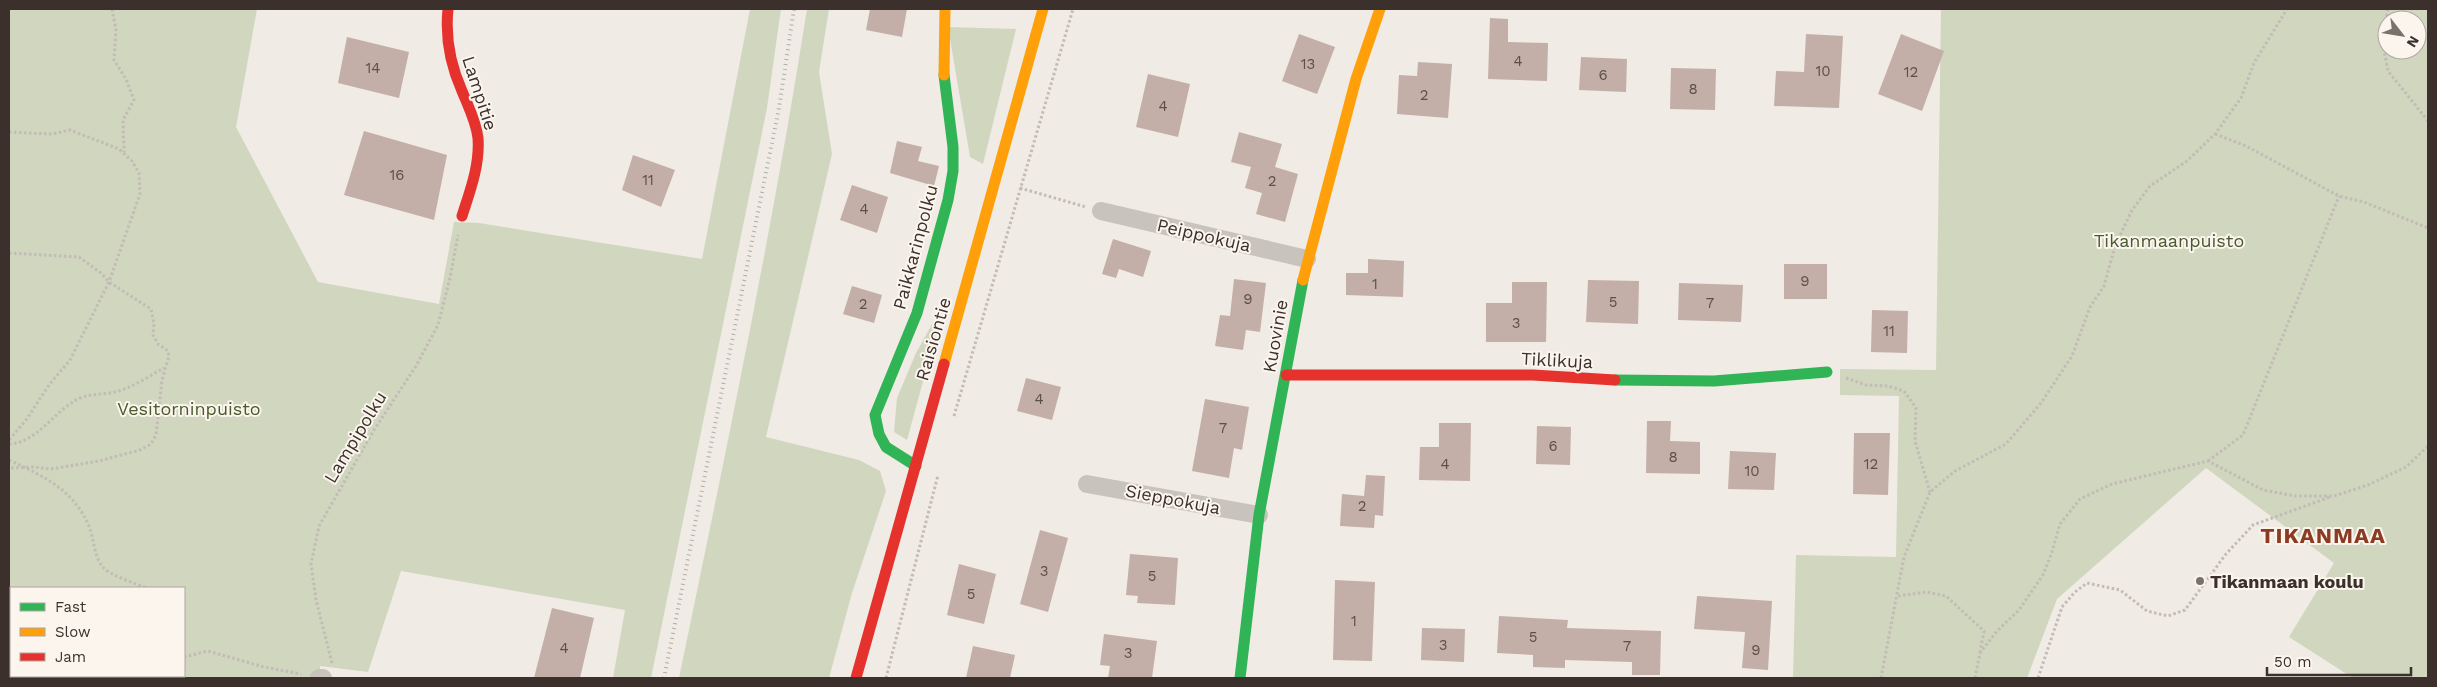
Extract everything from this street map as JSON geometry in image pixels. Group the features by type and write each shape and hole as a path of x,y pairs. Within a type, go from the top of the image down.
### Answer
{"street":[{"name":"Lampitie","path":"448,9 447,46 453,70 474,119 478,144 476,169 462,216"},
{"name":"Paikkarinpolku","path":"916,466 882,445 876,430 874,415 917,313 948,200 953,147 944,84 945,9"},
{"name":"Raisiontie","path":"856,678 1043,9"},
{"name":"Kuovinie","path":"1240,678 1259,516 1307,259 1356,78 1380,9"},
{"name":"Peippokuja","path":"1101,211 1307,259"},
{"name":"Tiklikuja","path":"1286,375 1533,375 1634,382 1714,381 1827,372"},
{"name":"Sieppokuja","path":"1087,484 1259,516"}],"path":[{"path":"9,440 26,420 49,385 70,360 109,282 140,194 138,173 124,152 124,120 134,100 126,79 114,60 116,30 112,9"},
{"path":"952,422 1073,9"},
{"path":"1881,678 1884,654 1898,596 1904,557 1930,492 1955,471 2006,444 2041,403 2072,356 2090,307 2104,286 2115,246 2132,210 2150,186 2187,161 2215,134 2241,98 2254,63 2287,9"},
{"path":"2388,9 2382,39 2388,71 2428,121"},
{"path":"9,132 52,134 70,130 124,152"},
{"path":"2215,134 2246,146 2339,196 2364,202 2428,228"},
{"path":"1020,188 1101,211"},
{"path":"1980,653 1997,631 2019,610 2043,575 2060,524 2080,499 2112,484 2208,460 2243,434 2339,196"},
{"name":"Lampipolku","path":"325,675 311,564 319,526 374,430 416,366 438,325 450,278 462,216"},
{"path":"9,253 79,257 101,272 109,282 144,302 151,309 152,334 158,344 168,351 169,356 164,368 156,435 148,446 99,461 61,467 23,466 9,468"},
{"path":"9,444 29,439 62,409 78,399 96,393 116,392 164,368"},
{"path":"1827,372 1866,385 1888,386 1904,391 1916,408 1915,441 1930,492"},
{"path":"2038,678 2062,607 2075,592 2087,583 2120,590 2148,611 2168,616 2185,610 2226,554 2253,525 2368,485 2406,467 2428,446"},
{"path":"9,460 63,488 72,498 88,525 101,566 144,587"},
{"path":"2208,460 2263,490 2294,496 2334,496"},
{"path":"886,678 939,468"},
{"path":"1898,596 1926,592 1946,596 1984,631 1975,678"},
{"path":"185,658 208,651 264,667 325,675"}],"green space":[{"name":"Vesitorninpuisto","path":"9,9 257,9 236,127 318,282 439,304 454,222 479,223 702,259 750,9 781,9 767,108 651,678 613,678 625,610 401,571 368,672 320,666 320,678 9,678"},
{"path":"807,9 829,9 819,72 832,154 766,437 859,460 880,471 886,491 852,593 829,678 679,678 763,261"},
{"name":"Tikanmaanpuisto","path":"1941,9 2428,9 2428,678 2353,678 2289,637 2334,563 2206,468 2057,599 2027,678 1793,678 1796,555 1896,557 1899,396 1840,395 1840,369 1936,370"},
{"path":"948,27 1016,29 983,164 970,157"},
{"path":"945,301 907,440 894,432 897,398 916,353"}],"building":[{"path":"870,9 907,9 902,37 866,30"},
{"path":"1490,18 1508,19 1508,42 1548,43 1547,81 1488,79"},
{"path":"1299,34 1335,47 1317,94 1282,81"},
{"path":"1806,34 1843,36 1839,108 1774,106 1776,71 1804,72"},
{"path":"1901,34 1944,51 1922,111 1878,94"},
{"path":"347,37 409,52 399,98 338,83"},
{"path":"1581,57 1627,59 1626,92 1579,90"},
{"path":"1418,62 1452,64 1448,118 1397,114 1399,75 1417,76"},
{"path":"1671,68 1716,69 1715,110 1670,109"},
{"path":"1148,74 1190,84 1178,137 1136,127"},
{"path":"364,131 447,155 434,220 344,195"},
{"path":"1239,132 1282,144 1275,167 1298,174 1285,222 1256,214 1262,193 1245,188 1251,167 1231,162"},
{"path":"897,141 922,147 918,161 939,166 934,186 890,173"},
{"path":"633,155 675,170 661,207 622,190"},
{"path":"852,185 888,197 877,233 840,220"},
{"path":"1113,239 1151,251 1143,277 1119,269 1116,278 1102,274"},
{"path":"1368,259 1404,261 1403,297 1346,295 1346,273 1368,273"},
{"path":"1784,264 1827,264 1827,299 1784,299"},
{"path":"1234,279 1266,283 1260,332 1246,330 1243,350 1215,346 1220,315 1230,316"},
{"path":"1588,280 1639,281 1638,324 1586,322"},
{"path":"1512,282 1547,282 1546,342 1486,342 1486,303 1512,303"},
{"path":"1679,283 1743,285 1741,322 1678,320"},
{"path":"852,286 882,295 874,323 843,314"},
{"path":"1872,310 1908,311 1907,353 1871,352"},
{"path":"1026,378 1061,387 1052,420 1017,411"},
{"path":"1205,399 1249,407 1242,450 1234,448 1229,478 1192,471"},
{"path":"1647,421 1671,421 1670,441 1700,442 1700,474 1646,473"},
{"path":"1439,423 1471,423 1470,481 1419,480 1420,447 1439,447"},
{"path":"1537,426 1571,427 1570,465 1536,464"},
{"path":"1854,433 1890,433 1888,495 1853,494"},
{"path":"1730,451 1776,453 1774,490 1728,489"},
{"path":"1366,475 1385,476 1383,516 1375,515 1374,528 1340,526 1342,494 1364,496"},
{"path":"1040,530 1068,538 1048,612 1020,604"},
{"path":"1130,554 1178,558 1175,605 1137,603 1138,596 1126,595"},
{"path":"959,564 996,574 984,624 947,615"},
{"path":"1335,580 1375,582 1372,661 1333,660"},
{"path":"1697,596 1772,601 1768,670 1742,668 1745,632 1694,629"},
{"path":"552,608 594,618 580,678 534,678"},
{"path":"1499,616 1568,620 1567,628 1661,631 1660,675 1632,675 1632,662 1565,660 1565,668 1533,667 1533,655 1497,653"},
{"path":"1422,628 1465,629 1464,662 1421,660"},
{"path":"1104,634 1157,641 1152,678 1108,678 1110,666 1100,665"},
{"path":"973,646 1015,655 1010,678 966,678"}],"railway":[{"path":"664,678 779,108 794,9"}],"traffic: fast":[{"path":"916,466 886,447 879,434 875,415 917,313 948,200 953,171 953,147 944,75"},
{"path":"1240,678 1259,515 1303,280"},
{"path":"1615,380 1714,381 1827,372"}],"traffic: slow":[{"path":"944,75 945,9"},
{"path":"944,364 1043,9"},
{"path":"1303,280 1356,79 1380,9"}],"traffic: jam":[{"path":"448,9 447,30 452,61 474,120 478,138 476,168 462,216"},
{"path":"856,678 944,364"},
{"path":"1286,375 1533,375 1615,380"}],"place":[{"name":"Tikanmaan koulu","path":"2200,581"}],"district":[{"name":"TIKANMAA","path":"2323,535"}]}
